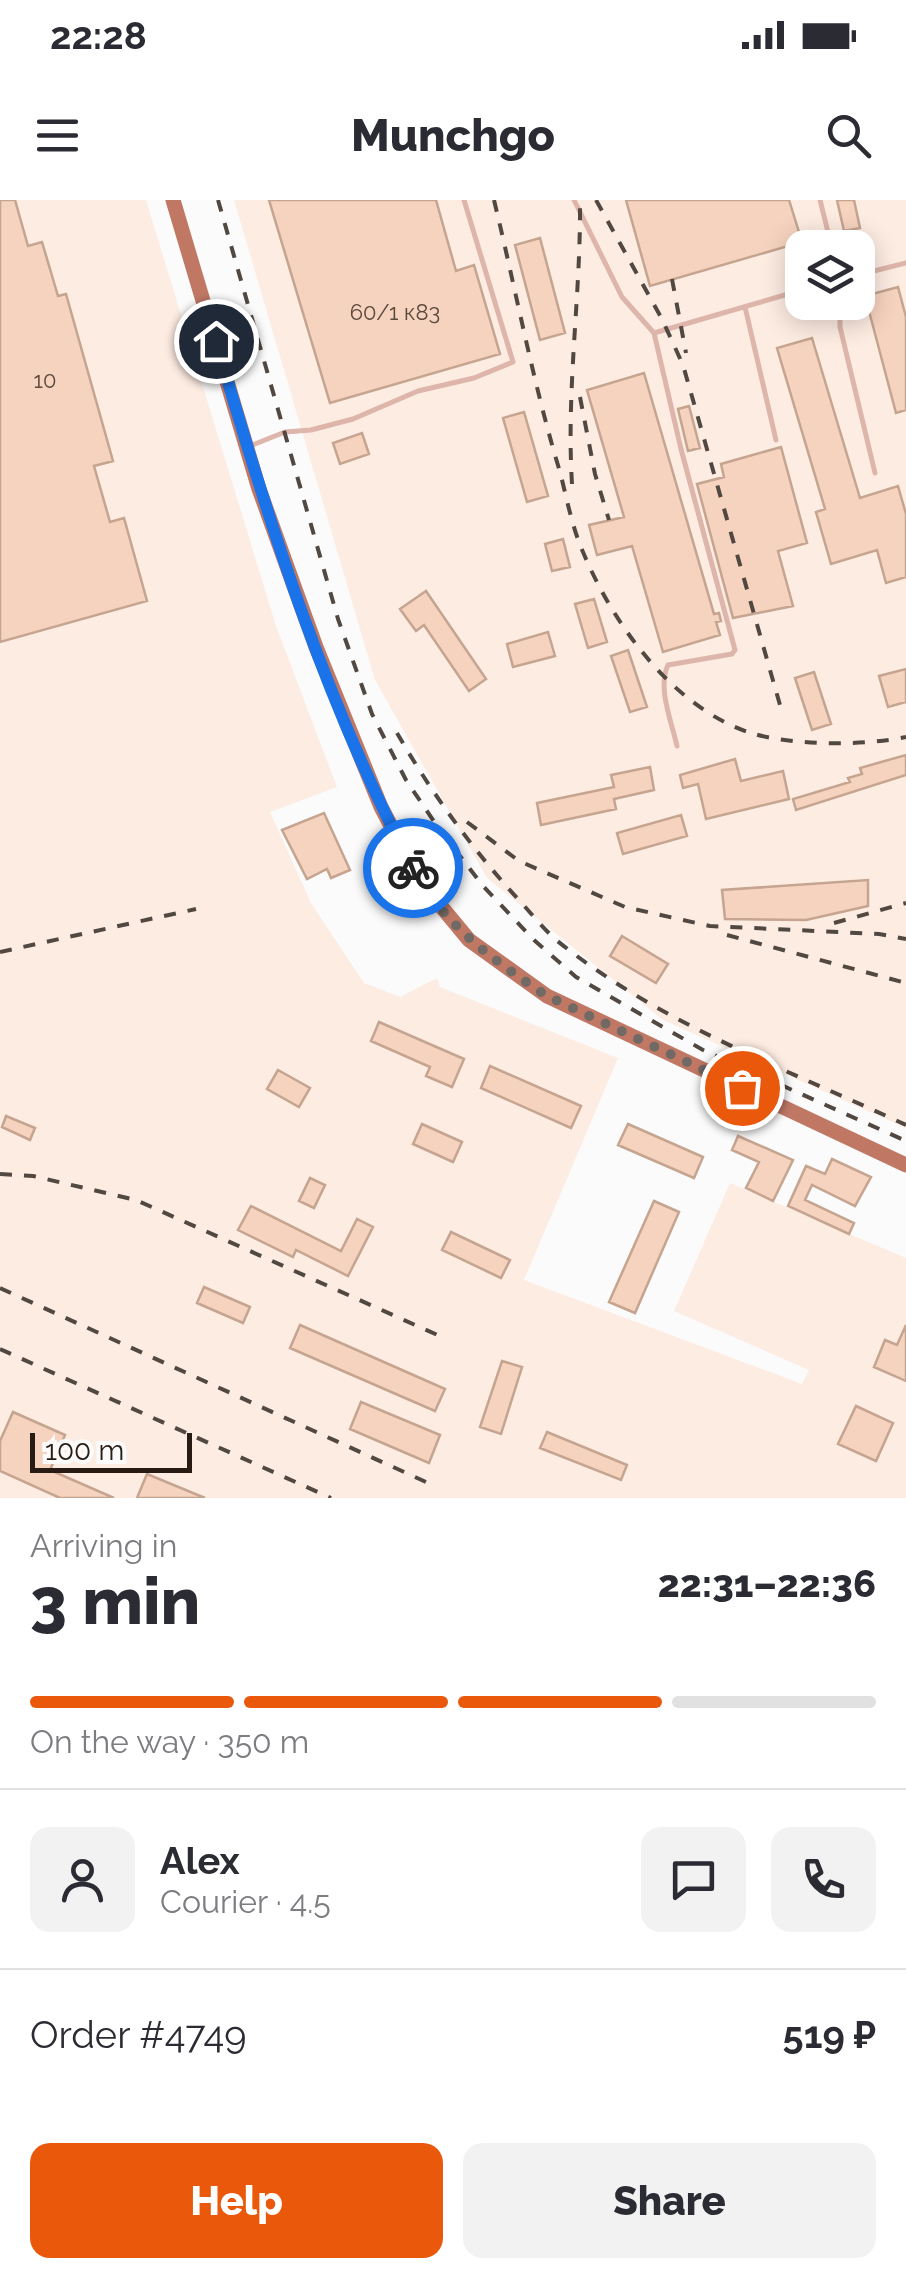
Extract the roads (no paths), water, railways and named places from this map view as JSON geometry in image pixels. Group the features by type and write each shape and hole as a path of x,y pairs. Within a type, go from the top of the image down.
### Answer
{"main road":[{"path":"174,200 247,448 316,647 381,807 420,881 469,940 547,996 906,1165"}],"lane":[{"path":"247,448 284,432 343,422 418,391 474,378 513,362 464,200"},
{"path":"574,200 622,297 654,333 680,449 734,650 732,654 668,665 664,674 666,699 677,746"},
{"path":"820,200 828,230"},
{"path":"875,271 906,263"},
{"path":"654,333 785,295"},
{"path":"745,307 776,440"},
{"path":"840,320 875,473"}],"railway":[{"path":"218,200 338,619 372,714 406,780 437,826 483,886 576,977 703,1050 906,1141"},
{"path":"494,200 533,371 576,533 596,579 628,634 670,683 694,703 748,732 827,743 906,737"},
{"path":"572,484 580,200"},
{"path":"596,200 683,365 782,712"},
{"path":"672,279 686,353"},
{"path":"580,397 595,474 609,520"},
{"path":"397,733 468,840 555,939 636,996 680,1020 906,1125"},
{"path":"467,822 519,861 625,907 710,926 879,934 906,939"},
{"path":"834,923 906,903"},
{"path":"0,952 196,909"},
{"path":"727,935 906,983"},
{"path":"0,1174 33,1176 136,1200 442,1337"},
{"path":"0,1288 426,1482"},
{"path":"0,1349 331,1498"}]}
